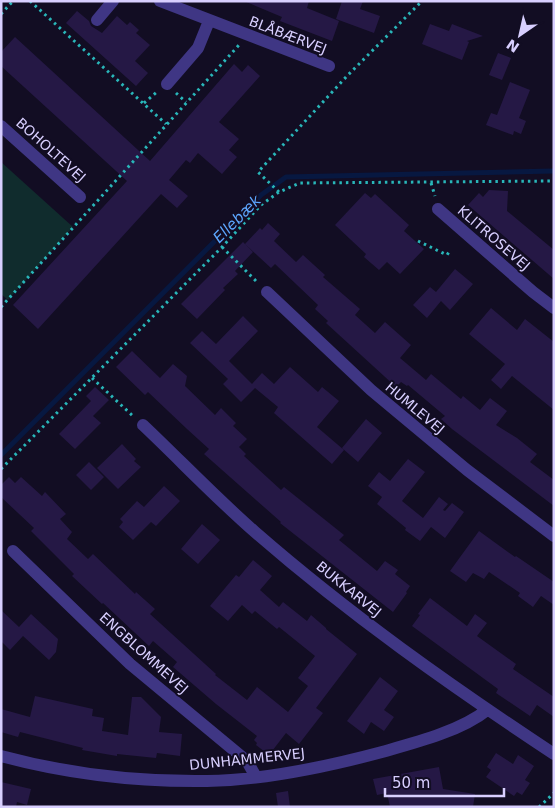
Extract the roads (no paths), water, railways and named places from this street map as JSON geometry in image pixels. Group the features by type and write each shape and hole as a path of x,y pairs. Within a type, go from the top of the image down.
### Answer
{"street":[{"path":"97,20 113,1"},
{"name":"BLÅBÆRVEJ","path":"160,1 329,66"},
{"path":"167,84 198,48 209,21"},
{"name":"BOHOLTEVEJ","path":"1,126 80,197"},
{"name":"KLITROSEVEJ","path":"438,209 554,308"},
{"name":"HUMLEVEJ","path":"267,292 376,395 467,470 554,536"},
{"name":"BUKKARVEJ","path":"142,425 255,532 360,618 487,710 554,754"},
{"name":"ENGBLOMMEVEJ","path":"13,550 130,664 248,761 256,777"},
{"name":"DUNHAMMERVEJ","path":"1,756 56,769 127,778 207,781 256,777 334,764 392,749 436,735 477,718 487,710"}],"waterway":[{"name":"Ellebæk","path":"1,455 261,195 286,177 554,171"}]}
